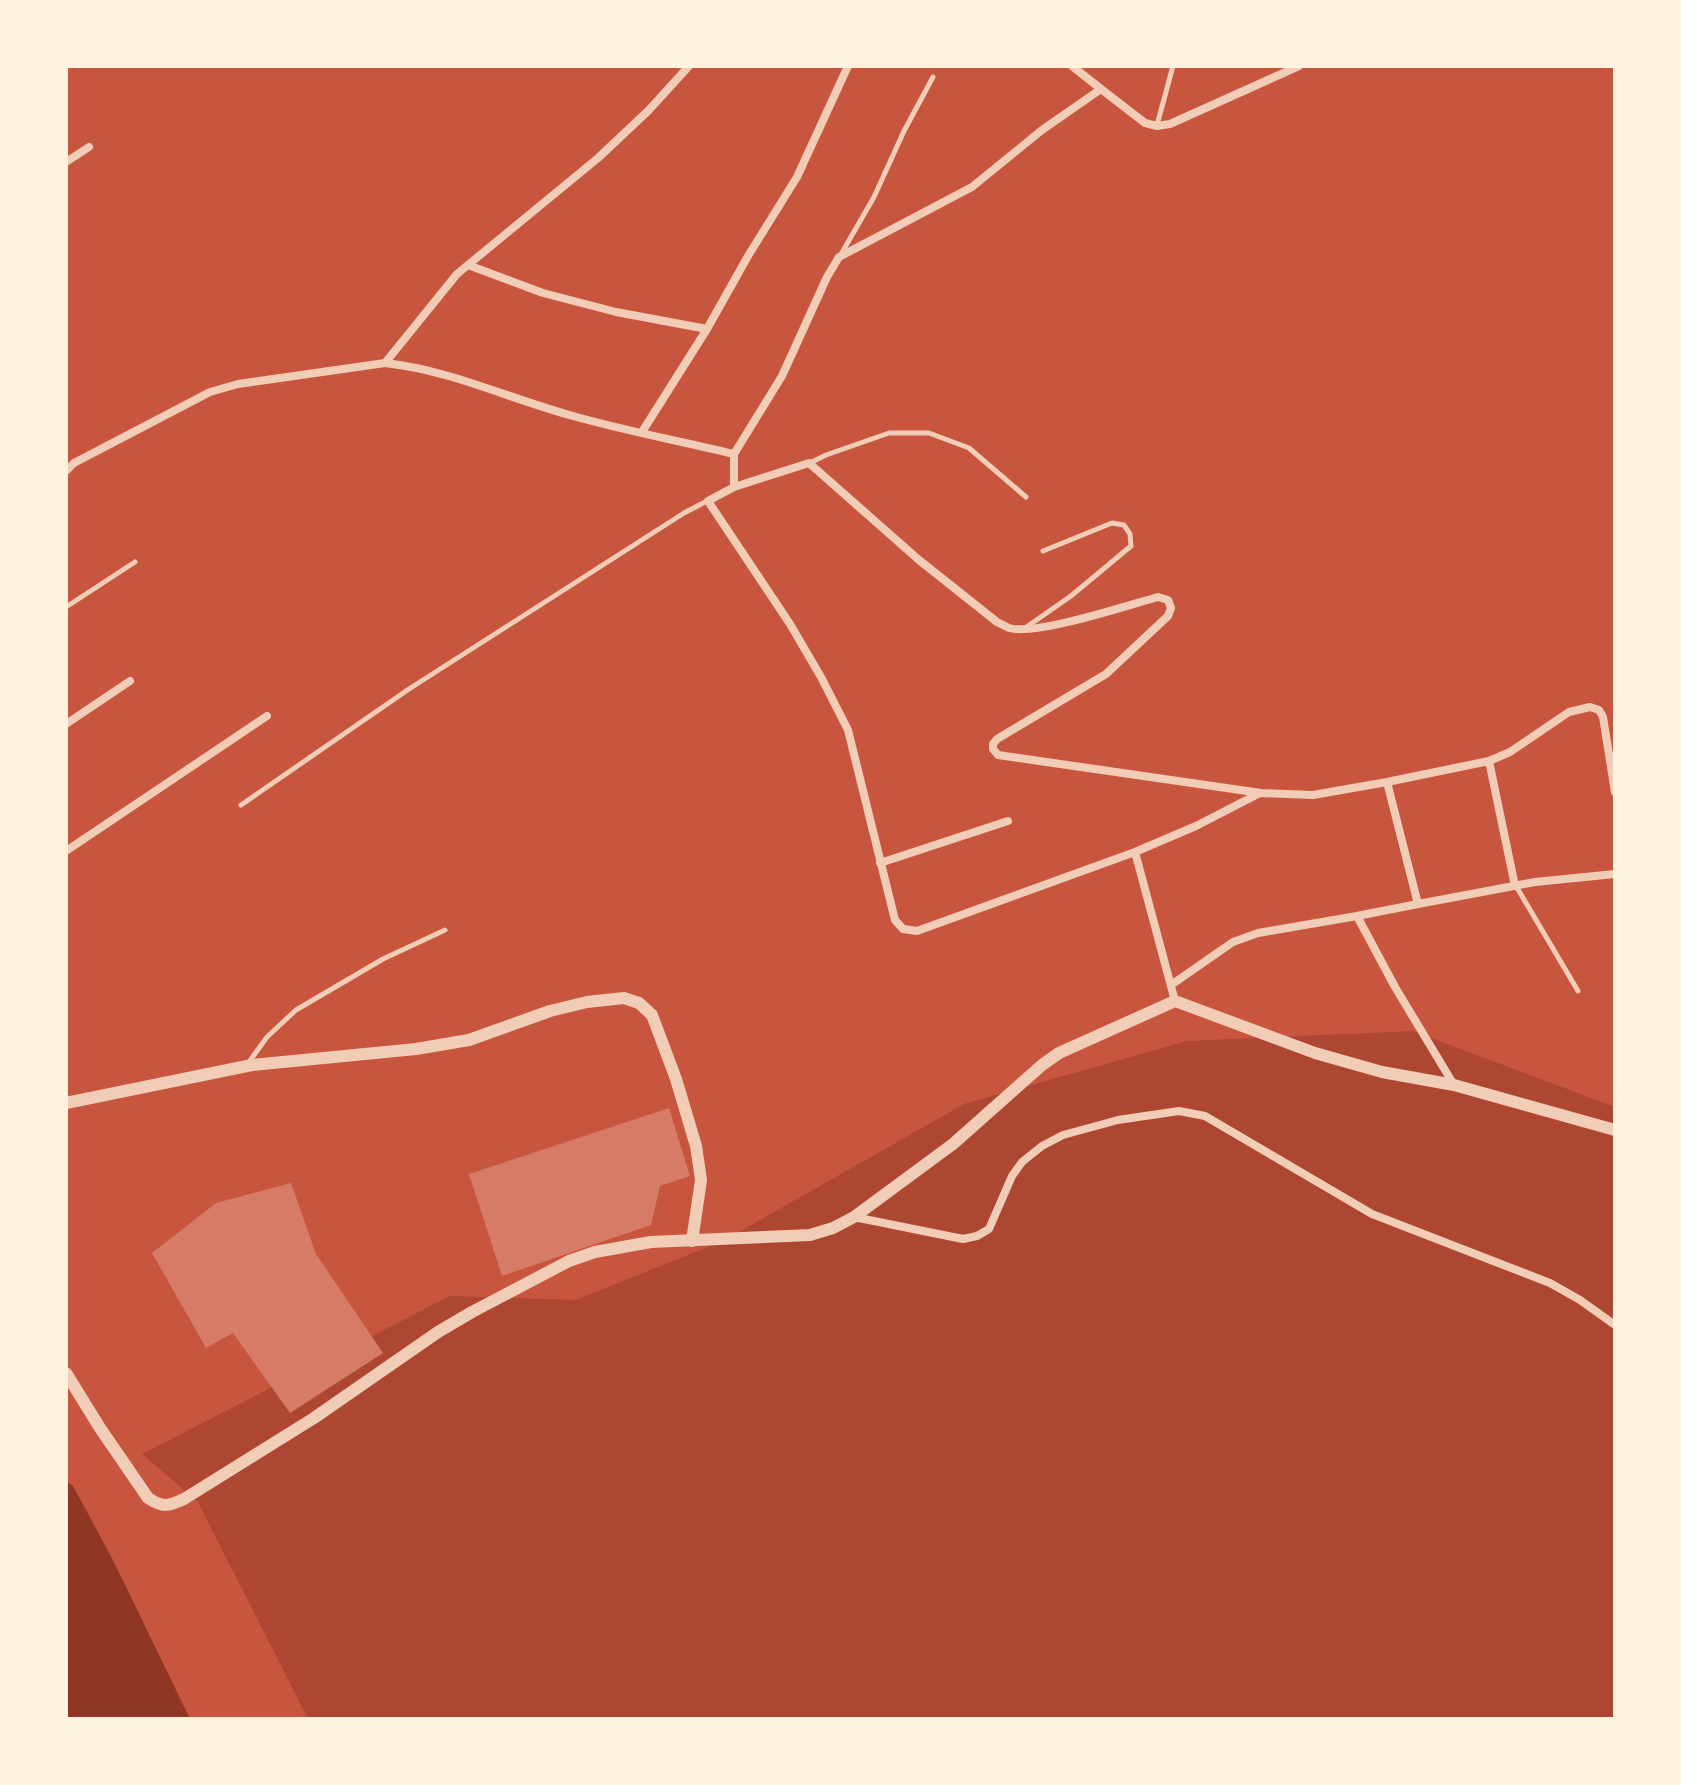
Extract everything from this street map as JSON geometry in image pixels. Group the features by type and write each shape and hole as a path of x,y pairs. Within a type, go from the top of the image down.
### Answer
{"street":[{"path":"385,363 457,274 598,158 648,111 689,66"},
{"path":"642,432 682,371 797,177 848,66"},
{"path":"1072,66 1145,123 1157,126 1170,124 1299,66"},
{"path":"734,487 734,454 782,376 839,257 972,187 1042,130 1101,89"},
{"path":"66,162 89,147"},
{"path":"468,265 543,293 616,312 707,329"},
{"path":"66,471 74,463 210,392 238,384 385,363 434,372 573,416 734,454"},
{"path":"1261,793 1135,852 917,931 903,929 895,920 848,730 790,624 708,501 734,487 809,463 919,560 997,622 1009,628 1024,629 1066,622 1158,597 1168,600 1171,608 1168,616 1106,674 997,739 993,749 998,755 1261,793 1313,795 1489,761 1510,752 1569,712 1590,707 1599,710 1603,717 1615,792"},
{"path":"66,724 130,681"},
{"path":"66,851 267,716"},
{"path":"1489,761 1515,886"},
{"path":"1387,782 1418,904"},
{"path":"880,863 1008,821"},
{"path":"1135,852 1175,1001"},
{"path":"1171,985 1233,942 1258,933 1535,882 1615,874"},
{"path":"1357,916 1454,1085"},
{"path":"66,1103 246,1066 416,1049 469,1040 550,1011 587,1002 624,998 639,1003 652,1015 696,1146 701,1180 692,1241"},
{"path":"66,1373 148,1498 158,1504 170,1505 314,1418 438,1332 569,1261 595,1252 651,1242 810,1235 833,1228 854,1217 953,1144 1059,1053 1175,1001 1315,1053 1382,1072 1454,1085 1615,1130"},
{"path":"854,1217 963,1239 977,1236 989,1229 1012,1176 1022,1162 1042,1146 1063,1135 1118,1120 1179,1111 1205,1116 1372,1214 1550,1283 1615,1325"}],"lane":[{"path":"1157,126 1173,66"},
{"path":"839,257 874,197 933,77"},
{"path":"809,463 889,433 929,433 969,448 1026,497"},
{"path":"241,805 409,689 684,513 708,501"},
{"path":"1024,629 1071,596 1131,546 1130,534 1124,525 1112,523 1043,551"},
{"path":"66,607 135,562"},
{"path":"1515,886 1578,991"},
{"path":"246,1066 267,1037 296,1010 383,959 445,930"}],"shaded area":[{"path":"1413,1031 1615,1107 1615,1719 308,1719 198,1502 142,1454 450,1296 576,1300 725,1240 964,1104 1187,1041"},
{"path":"66,1481 73,1486 114,1562 190,1719 66,1719"}],"building":[{"path":"669,1108 690,1176 660,1186 651,1225 502,1276 469,1174"},
{"path":"291,1183 316,1254 383,1353 290,1413 233,1333 206,1348 152,1253 216,1203"}]}
